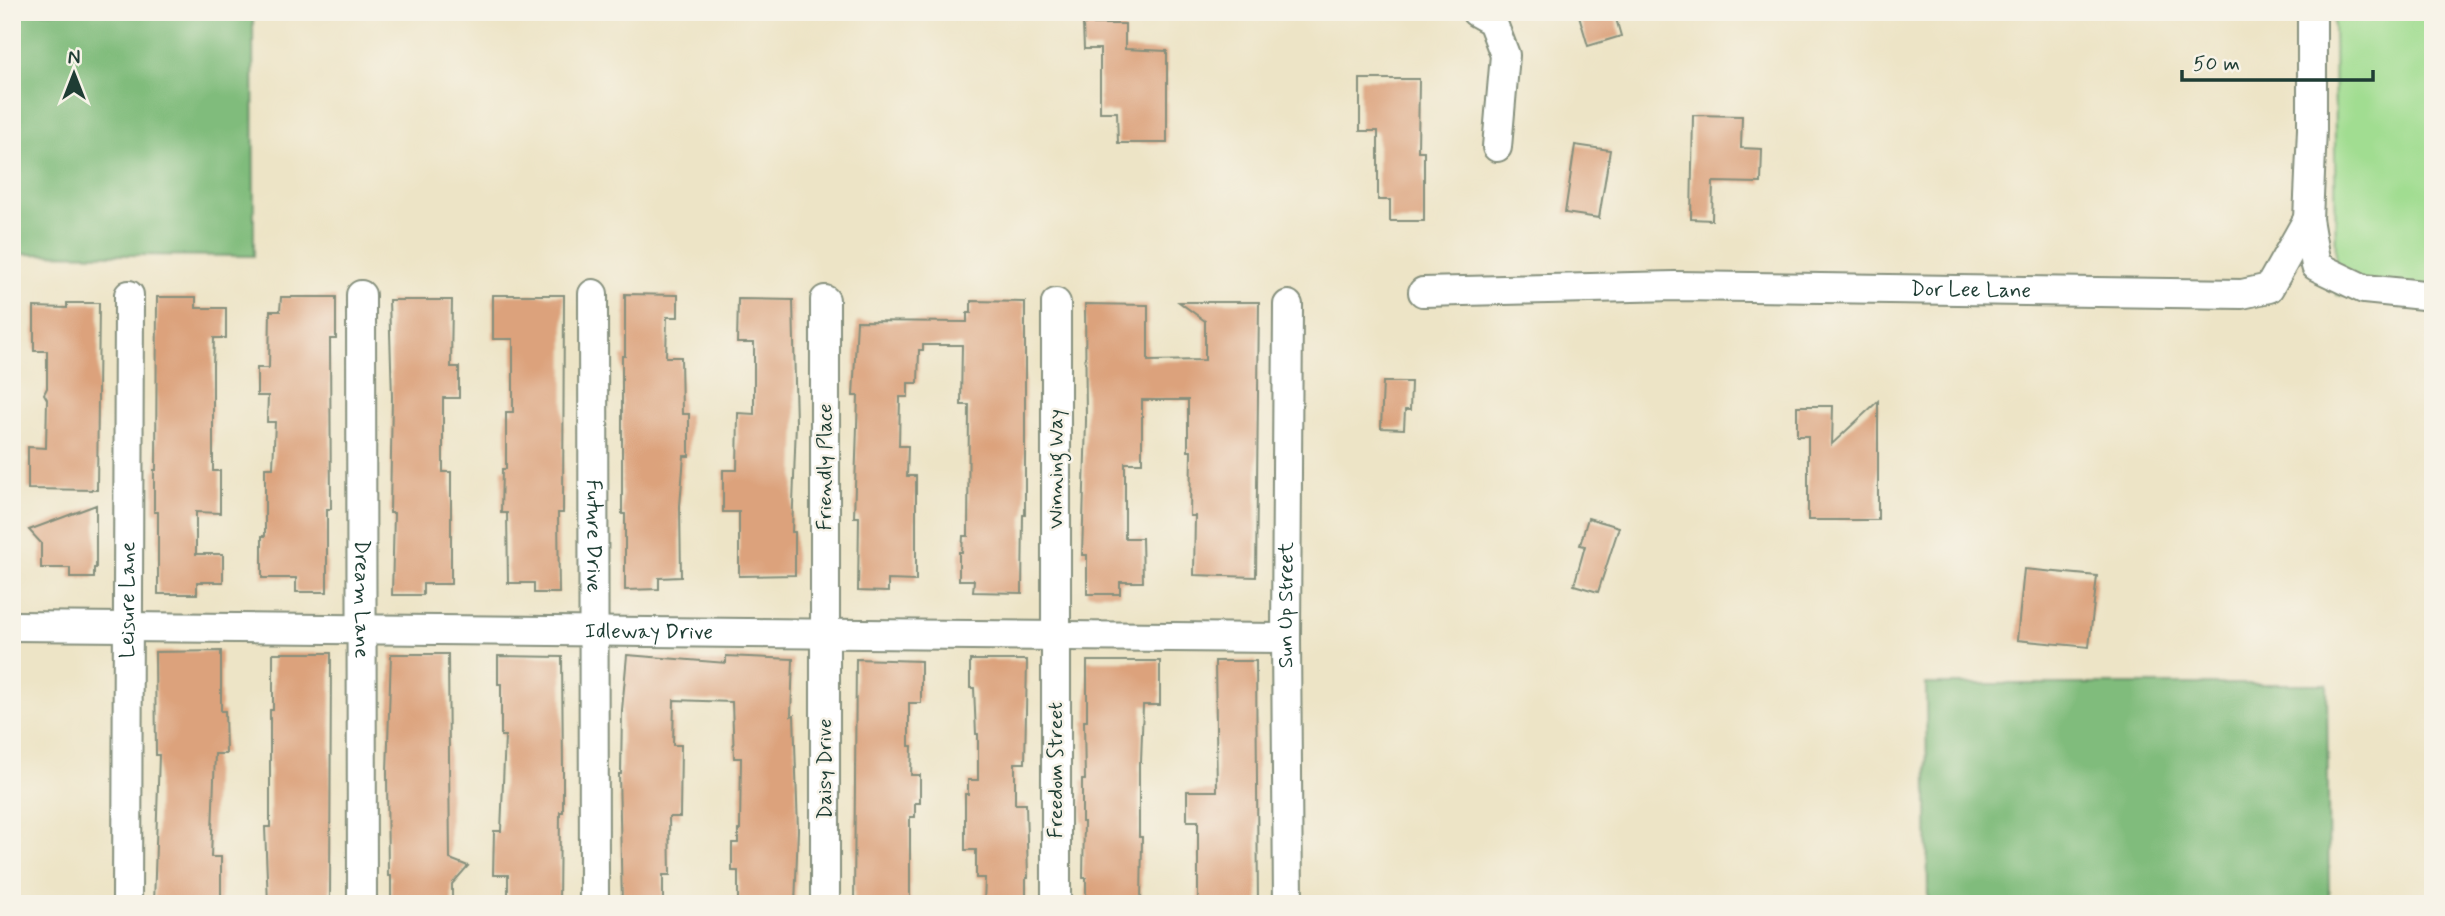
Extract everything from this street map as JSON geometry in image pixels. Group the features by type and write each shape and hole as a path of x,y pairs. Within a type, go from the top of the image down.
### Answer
{"street":[{"path":"1476,12 1492,21 1505,54 1497,147"},
{"path":"2312,12 2312,129 2308,219 2316,266 2364,289 2433,296"},
{"name":"Dor Lee Lane","path":"1423,292 1675,286 2242,294 2269,288 2308,219"},
{"name":"Leisure Lane","path":"127,904 129,295"},
{"name":"Dream Lane","path":"361,295 362,904"},
{"name":"Future Drive","path":"593,295 594,904"},
{"name":"Friendly Place","path":"825,300 825,633"},
{"name":"Winning Way","path":"1056,303 1057,635"},
{"name":"Sun Up Street","path":"1288,304 1288,904"},
{"name":"Idleway Drive","path":"12,626 1286,638"},
{"name":"Daisy Drive","path":"825,633 825,904"},
{"name":"Freedom Street","path":"1056,904 1057,635"}],"green space":[{"path":"12,12 253,12 254,256 12,254"},
{"path":"2334,12 2433,12 2433,299 2336,295"},
{"path":"1926,684 2327,684 2329,904 1928,904"}],"building":[{"path":"1578,12 1614,12 1621,36 1588,46"},
{"path":"1083,24 1125,24 1125,49 1167,51 1167,143 1118,143 1117,112 1100,112 1100,49 1084,49"},
{"path":"1360,79 1419,79 1418,151 1424,151 1424,221 1390,221 1390,200 1378,200 1378,131 1360,131"},
{"path":"1693,115 1742,116 1741,148 1762,149 1761,183 1713,182 1712,220 1691,219"},
{"path":"1575,145 1610,150 1599,218 1565,213"},
{"path":"625,294 678,295 678,317 667,317 666,357 681,357 682,414 689,414 689,456 684,456 680,506 681,577 659,578 659,589 625,590 622,356 625,356"},
{"path":"493,295 564,295 563,513 558,513 559,593 534,593 534,583 508,583 507,513 501,513 502,469 506,469 506,412 513,412 513,339 493,339"},
{"path":"157,297 196,297 196,308 226,308 226,338 214,338 213,365 213,471 220,471 220,513 196,512 196,554 223,554 223,582 197,582 197,594 158,594 158,512 154,512"},
{"path":"281,297 336,297 336,339 330,339 331,509 327,509 327,592 296,592 296,578 262,578 265,468 273,468 275,422 267,422 268,396 257,396 257,368 269,368 270,311 280,311"},
{"path":"738,299 793,300 796,423 792,532 795,532 795,575 739,576 739,512 723,512 723,470 737,470 738,413 754,414 754,343 737,343"},
{"path":"389,300 452,300 451,367 459,367 459,398 443,398 443,472 451,472 451,584 423,584 423,595 392,595 394,513 390,513 392,397"},
{"path":"971,301 1025,302 1025,515 1022,593 973,592 974,580 959,580 959,552 962,552 963,536 968,536 969,405 961,405 962,345 923,345 923,350 919,350 918,383 908,383 908,397 900,397 899,446 908,446 907,476 916,476 916,581 888,580 888,592 858,591 859,517 854,517 858,396 853,396 857,321 967,322 967,313 971,313"},
{"path":"1179,302 1259,302 1256,577 1194,575 1195,516 1190,516 1191,451 1188,451 1188,400 1142,400 1142,463 1125,463 1125,538 1142,538 1143,582 1120,582 1120,594 1087,594 1087,555 1082,555 1086,421 1085,304 1148,305 1148,361 1205,360 1205,321"},
{"path":"67,303 99,303 97,490 28,489 28,447 46,448 47,399 44,394 47,388 47,351 34,351 34,307 67,308"},
{"path":"1383,382 1411,382 1410,410 1405,410 1404,429 1381,428"},
{"path":"1878,401 1878,520 1808,520 1808,436 1797,436 1797,406 1833,406 1832,444"},
{"path":"96,505 94,578 70,578 70,568 41,568 41,543 29,530"},
{"path":"1588,518 1619,527 1598,592 1574,585 1585,546 1580,545"},
{"path":"2024,569 2097,576 2089,647 2017,640"},
{"path":"221,651 221,711 225,711 226,754 215,754 211,857 221,857 221,904 154,904 159,755 156,755 155,652"},
{"path":"273,653 331,653 330,904 268,904 265,827 270,827"},
{"path":"391,654 448,654 450,859 468,866 452,884 452,904 391,904 391,876 388,876 387,772"},
{"path":"627,655 726,663 726,656 793,659 791,716 794,715 798,830 795,904 738,904 738,871 732,871 732,843 738,843 740,830 741,758 734,758 732,702 674,700 673,745 681,745 680,817 669,817 670,875 663,875 663,904 622,904 619,774"},
{"path":"498,656 562,657 563,812 560,812 559,904 508,904 508,875 493,875 494,831 501,831 505,736 501,736"},
{"path":"856,659 921,661 921,703 909,703 911,775 920,775 920,803 915,803 915,817 910,817 910,904 854,904"},
{"path":"970,660 1027,660 1025,763 1015,763 1015,804 1026,804 1026,904 984,904 985,878 976,878 976,850 965,850 965,794 968,794 968,780 978,780 978,734 974,688 970,688"},
{"path":"1087,661 1160,661 1160,705 1143,705 1139,762 1141,904 1086,904 1086,878 1083,878 1082,780 1085,780"},
{"path":"1215,661 1256,661 1258,904 1198,904 1198,821 1187,821 1187,791 1217,791"}]}
